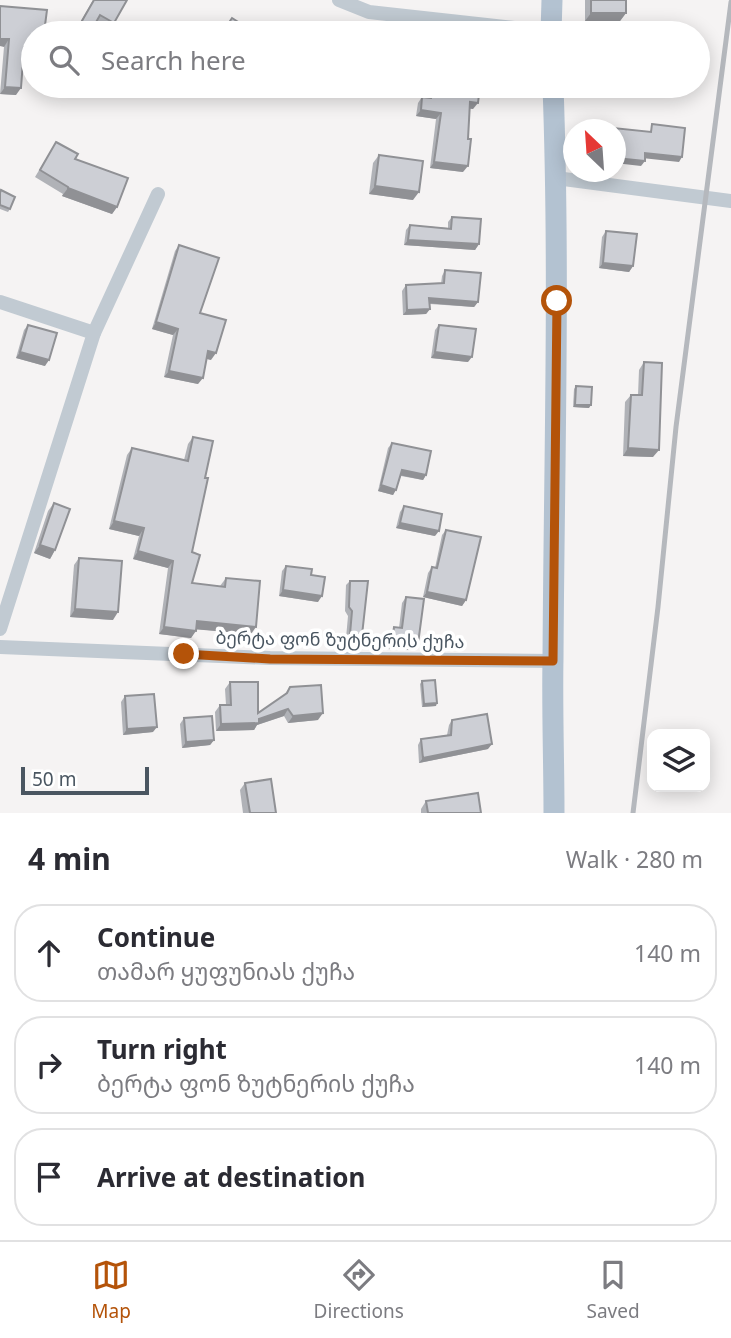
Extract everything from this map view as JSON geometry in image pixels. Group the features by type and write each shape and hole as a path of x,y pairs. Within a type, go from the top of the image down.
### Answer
{"main road":[{"path":"551,21 552,0"},
{"path":"553,98 557,367 554,813"}],"street":[{"path":"338,0 369,12 451,21"},
{"path":"556,178 731,201"},
{"path":"0,629 94,333 158,194"},
{"path":"0,302 94,333"},
{"name":"ბერტა ფონ ზუტნერის ქუჩა","path":"0,647 270,659 553,661"}],"building":[{"path":"94,0 127,0 115,21 100,15 97,21 82,21"},
{"path":"591,0 626,0 626,13 591,13"},
{"path":"0,6 47,10 46,21 21,21 21,88 5,87 9,39 0,39"},
{"path":"422,98 479,98 478,103 470,102 468,139 471,139 468,166 434,162 441,113 421,110"},
{"path":"652,124 685,128 682,157 645,153 645,161 626,159 626,129 651,132"},
{"path":"56,142 78,154 75,159 128,178 117,207 68,188 40,170"},
{"path":"379,155 423,161 419,192 375,186"},
{"path":"1,190 15,197 10,209 0,205"},
{"path":"452,217 481,219 479,244 408,240 410,225 451,229"},
{"path":"606,231 637,234 633,266 603,263"},
{"path":"179,245 219,258 200,313 226,320 216,353 208,351 203,378 169,371 178,329 156,322"},
{"path":"445,270 481,273 478,302 429,298 430,309 407,310 406,285 444,283"},
{"path":"28,325 57,333 49,360 20,352"},
{"path":"439,325 476,329 472,357 435,352"},
{"path":"644,362 662,363 659,450 628,448 631,395 642,395"},
{"path":"576,386 592,387 591,405 575,405"},
{"path":"193,437 213,441 192,552 200,555 192,583 225,587 226,578 260,581 256,627 197,621 196,631 164,627 173,561 138,551 144,528 114,521 132,448 188,461"},
{"path":"392,443 431,451 426,475 402,470 396,490 381,485"},
{"path":"54,503 70,509 55,550 40,545"},
{"path":"404,506 442,514 439,531 400,523"},
{"path":"446,530 481,537 466,600 427,592 432,567 437,568"},
{"path":"79,558 122,561 118,612 75,609"},
{"path":"286,566 312,569 311,575 325,577 322,596 283,590"},
{"path":"350,581 368,581 362,635 350,634"},
{"path":"406,597 424,599 418,644 392,643 394,627 402,628"},
{"path":"435,680 437,703 424,704 422,681"},
{"path":"230,682 258,682 258,713 287,693 290,687 321,685 323,713 293,716 288,709 259,719 259,723 221,724 220,705 231,705"},
{"path":"154,694 157,727 127,729 125,696"},
{"path":"487,714 492,744 423,758 421,739 451,735 452,720"},
{"path":"212,716 214,740 186,742 184,718"},
{"path":"271,779 276,813 250,813 245,783"},
{"path":"478,793 481,813 428,813 426,801"}],"railway":[{"path":"633,813 676,427 731,2"}],"route":[{"path":"184,654 270,659 553,661 557,301"}]}
